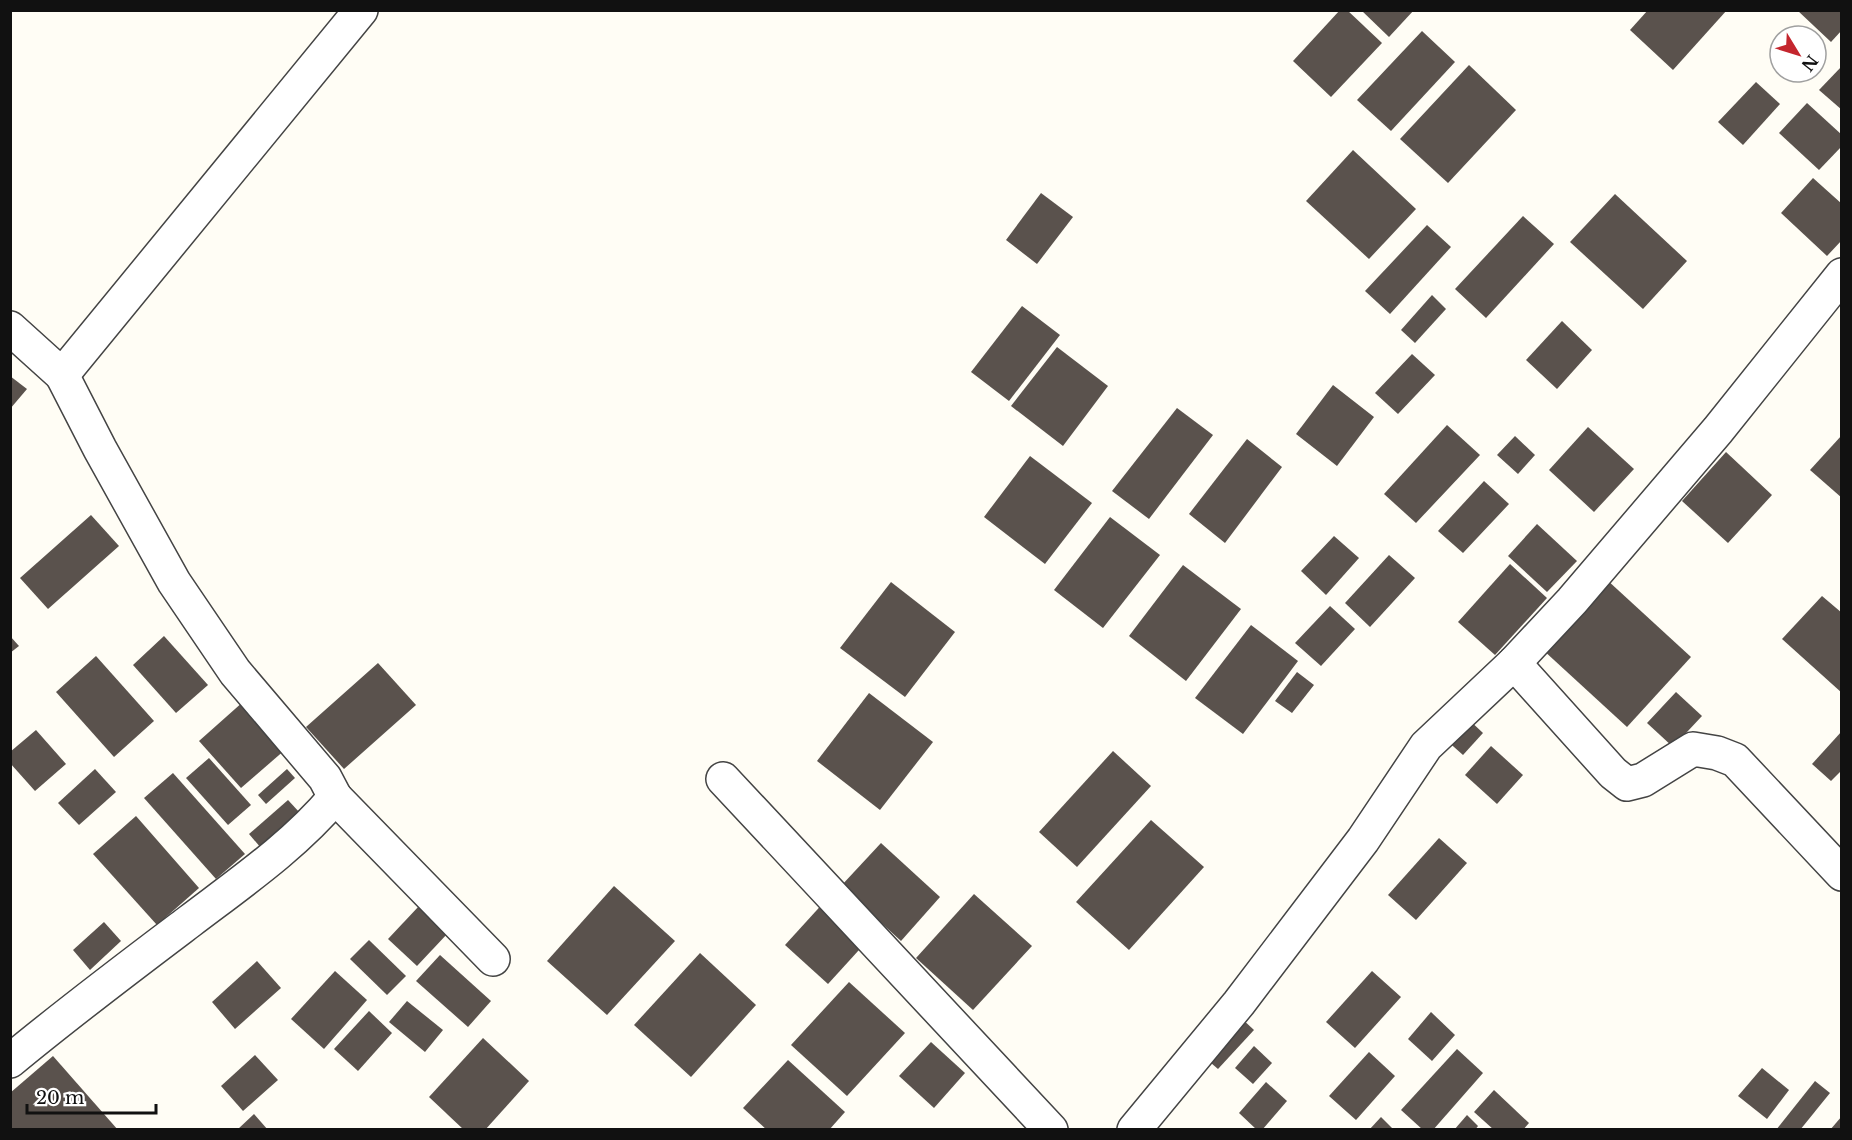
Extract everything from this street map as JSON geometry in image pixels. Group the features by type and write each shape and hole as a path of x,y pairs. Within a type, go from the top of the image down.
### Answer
{"street":[{"path":"63,375 361,10"},
{"path":"1134,1130 1260,976 1363,840 1426,746 1514,663 1572,601 1710,439 1842,275"},
{"path":"10,328 63,375 100,449 174,582 235,672 325,778 335,797 493,959"},
{"path":"1514,663 1613,773 1627,784 1643,780 1693,749 1717,753 1735,760 1842,874"},
{"path":"723,779 1051,1130"},
{"path":"10,1061 69,1012 251,875 320,814 335,797"}],"building":[{"path":"1340,10 1347,10 1382,43 1331,97 1293,61"},
{"path":"1361,10 1414,10 1389,37"},
{"path":"1648,10 1727,10 1673,70 1630,30"},
{"path":"1797,10 1842,10 1842,30 1831,42 1828,39 1828,24 1812,24"},
{"path":"1422,31 1455,62 1391,131 1357,100"},
{"path":"1469,65 1516,110 1448,183 1400,139"},
{"path":"1842,66 1842,110 1819,90 1825,84 1828,84 1828,81"},
{"path":"1756,82 1780,104 1743,145 1718,122"},
{"path":"1807,103 1842,135 1842,146 1819,170 1779,133"},
{"path":"1353,150 1416,209 1369,259 1306,201"},
{"path":"1813,178 1842,204 1842,240 1827,256 1781,213"},
{"path":"1041,193 1073,217 1037,264 1006,240"},
{"path":"1615,194 1687,261 1643,309 1570,242"},
{"path":"1523,216 1554,244 1486,318 1455,289"},
{"path":"1427,225 1451,247 1390,314 1365,291"},
{"path":"1432,295 1446,309 1415,343 1401,330"},
{"path":"1022,306 1060,335 1009,401 971,372"},
{"path":"1562,321 1592,350 1557,389 1526,360"},
{"path":"1057,347 1108,386 1063,446 1011,406"},
{"path":"1412,354 1435,375 1398,414 1375,393"},
{"path":"10,376 27,389 10,409"},
{"path":"1333,385 1374,417 1337,466 1296,434"},
{"path":"1177,408 1213,435 1149,519 1112,491"},
{"path":"1447,425 1480,455 1416,523 1384,494"},
{"path":"1588,427 1634,469 1594,512 1549,470"},
{"path":"1842,435 1842,498 1810,470"},
{"path":"1515,436 1535,455 1518,474 1497,455"},
{"path":"1247,439 1282,467 1225,543 1189,514"},
{"path":"1726,452 1772,495 1728,543 1682,501"},
{"path":"1030,456 1092,503 1045,564 984,517"},
{"path":"1484,481 1509,504 1463,553 1438,531"},
{"path":"91,515 119,546 48,609 20,578"},
{"path":"1110,517 1160,555 1103,628 1054,590"},
{"path":"1537,524 1577,561 1547,592 1508,556"},
{"path":"1334,536 1359,558 1326,595 1301,571"},
{"path":"1389,555 1415,578 1370,627 1345,603"},
{"path":"1510,564 1547,598 1495,655 1458,622"},
{"path":"1183,565 1241,609 1186,681 1129,636"},
{"path":"1606,579 1691,657 1627,727 1542,649"},
{"path":"891,582 955,632 905,697 840,648"},
{"path":"1822,596 1842,613 1842,693 1782,639"},
{"path":"1330,606 1355,629 1321,666 1295,643"},
{"path":"1251,625 1298,661 1243,734 1195,698"},
{"path":"10,636 19,646 10,653"},
{"path":"164,636 208,685 176,713 133,665"},
{"path":"96,656 154,721 114,757 56,692"},
{"path":"378,663 416,705 344,769 306,727"},
{"path":"1297,672 1314,685 1292,713 1275,701"},
{"path":"1676,692 1702,716 1673,747 1647,723"},
{"path":"869,693 933,742 880,810 817,761"},
{"path":"244,701 286,749 241,788 199,741"},
{"path":"1466,717 1483,733 1463,755 1445,739"},
{"path":"36,730 66,764 35,791 10,763 10,752"},
{"path":"1842,731 1842,770 1831,781 1812,764"},
{"path":"1491,746 1523,775 1497,804 1465,775"},
{"path":"1113,751 1151,786 1077,867 1039,832"},
{"path":"209,758 251,805 228,825 186,778"},
{"path":"95,769 116,792 79,825 58,803"},
{"path":"287,769 295,778 266,804 258,795"},
{"path":"173,773 245,854 216,879 144,798"},
{"path":"288,800 300,813 261,848 249,834"},
{"path":"136,816 199,888 157,925 93,854"},
{"path":"1151,820 1204,867 1129,950 1076,902"},
{"path":"1439,838 1467,863 1416,920 1388,895"},
{"path":"881,843 940,897 901,941 841,886"},
{"path":"614,886 675,941 607,1015 547,961"},
{"path":"974,894 1032,946 973,1010 916,958"},
{"path":"826,900 869,939 828,984 785,945"},
{"path":"419,906 448,933 417,966 388,939"},
{"path":"104,922 121,941 90,970 73,950"},
{"path":"369,940 406,976 387,995 350,959"},
{"path":"700,953 756,1005 691,1077 634,1025"},
{"path":"440,955 491,1001 468,1027 416,981"},
{"path":"257,961 281,988 235,1029 212,1002"},
{"path":"335,971 367,1000 324,1049 291,1019"},
{"path":"1372,971 1401,997 1355,1048 1326,1022"},
{"path":"849,982 905,1033 847,1096 791,1045"},
{"path":"407,1001 443,1030 425,1052 389,1022"},
{"path":"369,1011 392,1033 358,1071 334,1049"},
{"path":"1431,1012 1455,1035 1432,1061 1408,1039"},
{"path":"1240,1017 1254,1030 1218,1069 1204,1057"},
{"path":"483,1038 529,1081 485,1130 464,1130 429,1097"},
{"path":"931,1042 965,1073 934,1108 899,1076"},
{"path":"1254,1046 1272,1063 1253,1084 1235,1068"},
{"path":"1457,1049 1483,1073 1433,1130 1423,1130 1401,1110"},
{"path":"1369,1052 1395,1076 1356,1120 1329,1096"},
{"path":"255,1055 278,1080 243,1111 221,1086"},
{"path":"53,1056 118,1130 10,1130 10,1093"},
{"path":"788,1060 845,1112 829,1130 767,1130 743,1108"},
{"path":"1762,1068 1789,1090 1767,1119 1738,1096"},
{"path":"1815,1081 1830,1093 1800,1130 1776,1130"},
{"path":"1266,1082 1287,1101 1262,1130 1257,1130 1239,1113"},
{"path":"1494,1090 1529,1123 1523,1130 1494,1130 1474,1112"},
{"path":"254,1114 268,1130 237,1130"},
{"path":"1467,1115 1478,1126 1475,1130 1454,1130"},
{"path":"1842,1116 1842,1130 1830,1130"},
{"path":"1381,1117 1394,1130 1369,1130"}]}
